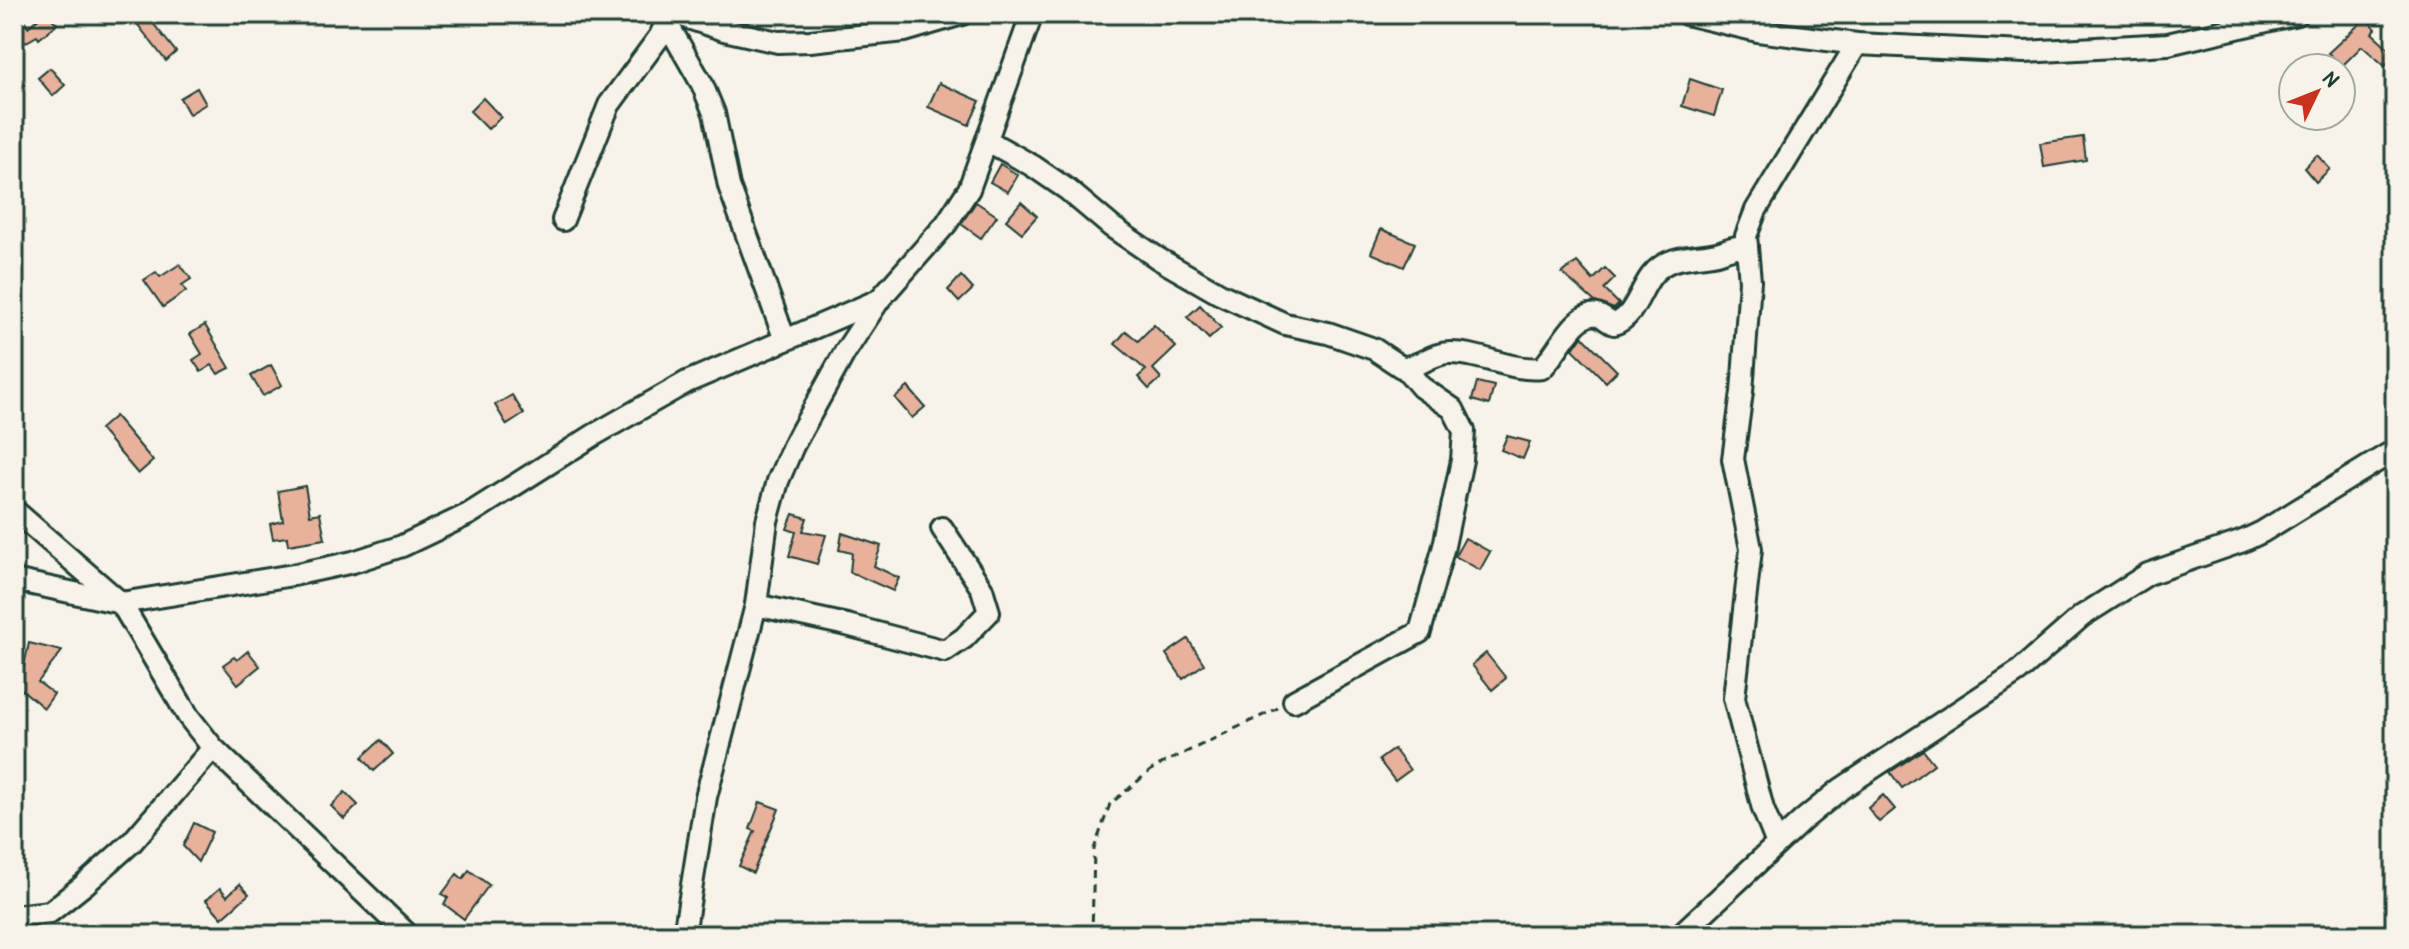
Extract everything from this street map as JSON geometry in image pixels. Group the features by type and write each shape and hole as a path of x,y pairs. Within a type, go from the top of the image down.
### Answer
{"street":[{"path":"671,17 778,42 905,31 930,20 962,14"},
{"path":"684,935 706,797 756,605 767,521 778,481 793,446 845,352 879,300 946,224 969,189 1032,14"},
{"path":"1686,14 1758,31 1857,44 2024,52 2168,44 2297,14"},
{"path":"563,220 609,105 671,17"},
{"path":"671,17 714,113 729,186 785,340"},
{"path":"1777,844 1763,809 1734,698 1751,549 1733,459 1742,392 1750,281 1746,236 1756,210 1857,44"},
{"path":"988,141 1068,190 1112,227 1159,259 1220,294 1285,324 1359,343 1405,368 1421,387 1453,409 1464,431 1462,460 1444,546 1420,632 1294,701"},
{"path":"1405,368 1446,353 1542,368 1584,317 1597,315 1614,324 1623,320 1659,269 1692,255 1747,246"},
{"path":"14,580 121,603 353,562 402,546 469,514 594,435 687,382 879,300"},
{"path":"1680,935 1841,789 2018,672 2082,616 2148,574 2262,532 2395,450"},
{"path":"14,510 121,603 163,677 213,748 408,935"},
{"path":"756,605 945,651 964,638 989,612 982,589 942,528"},
{"path":"14,916 50,912 85,884 132,842 213,748"}],"path":[{"path":"1092,935 1094,849 1110,804 1155,767 1294,701"}],"building":[{"path":"14,14 22,14 28,27 43,14 48,14 57,24 39,39 37,36 14,49"},
{"path":"148,17 176,52 166,61 138,25"},
{"path":"2366,18 2376,29 2372,33 2395,54 2385,66 2362,46 2356,52 2329,52"},
{"path":"50,68 65,85 53,96 38,78"},
{"path":"1690,79 1722,90 1714,116 1682,106"},
{"path":"939,83 980,101 969,125 928,107"},
{"path":"197,88 206,104 189,114 180,98"},
{"path":"483,98 501,117 488,129 470,111"},
{"path":"2083,137 2086,160 2044,167 2040,143"},
{"path":"2317,155 2330,169 2316,182 2304,168"},
{"path":"1000,164 1018,175 1008,192 990,182"},
{"path":"976,202 997,216 981,238 961,224"},
{"path":"1021,202 1037,216 1022,233 1006,220"},
{"path":"1381,229 1415,243 1404,267 1371,253"},
{"path":"1577,262 1593,280 1605,268 1615,278 1604,289 1619,304 1614,309 1595,302 1562,273"},
{"path":"180,264 191,279 182,285 186,291 163,307 144,280 156,272 160,277"},
{"path":"961,276 973,289 959,302 948,290"},
{"path":"1200,305 1221,328 1209,339 1187,317"},
{"path":"205,325 230,368 218,374 212,365 201,372 193,360 202,354 190,334"},
{"path":"1154,325 1176,347 1153,369 1161,378 1149,389 1138,377 1146,370 1115,344 1126,331 1138,341"},
{"path":"1582,336 1617,371 1606,382 1573,349"},
{"path":"271,365 282,385 263,396 251,376"},
{"path":"1477,382 1494,386 1489,405 1472,400"},
{"path":"908,387 925,407 912,418 895,398"},
{"path":"512,395 524,414 507,425 495,405"},
{"path":"115,416 153,461 138,474 100,429"},
{"path":"1507,436 1530,442 1523,459 1501,450"},
{"path":"305,486 310,515 320,513 325,539 288,545 287,537 273,539 270,524 283,521 278,491"},
{"path":"793,514 807,518 803,531 826,535 817,564 789,556 796,532 787,529"},
{"path":"842,533 881,546 874,566 899,578 893,591 850,572 852,553 839,550"},
{"path":"1465,538 1490,552 1480,570 1455,556"},
{"path":"1188,639 1204,664 1183,679 1166,654"},
{"path":"29,643 62,651 38,682 54,694 44,708 14,683 14,661 23,670"},
{"path":"248,651 260,666 238,684 223,665 234,657 237,660"},
{"path":"1486,653 1506,678 1492,690 1472,665"},
{"path":"381,740 393,754 374,771 362,757"},
{"path":"1394,749 1410,770 1395,781 1379,760"},
{"path":"1923,750 1934,764 1902,788 1890,772"},
{"path":"345,792 358,805 344,819 331,806"},
{"path":"1883,795 1895,809 1879,822 1868,808"},
{"path":"760,802 779,809 753,873 739,866 755,831 750,829"},
{"path":"194,823 212,832 198,862 183,846"},
{"path":"469,870 489,885 464,919 444,904 448,898 442,894 457,874 463,879"},
{"path":"240,884 249,894 222,918 206,900 220,888 227,896"}]}
